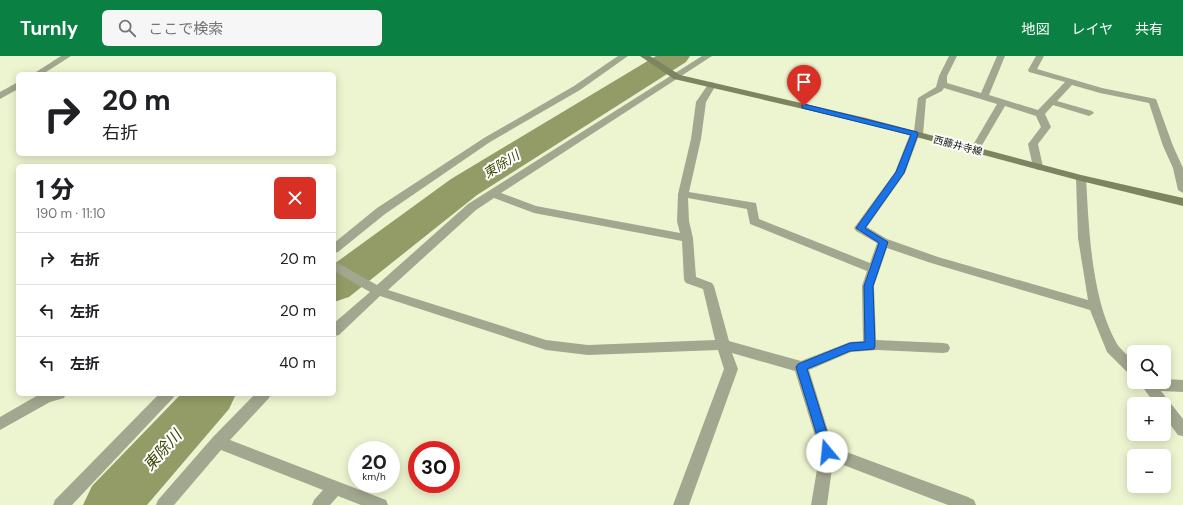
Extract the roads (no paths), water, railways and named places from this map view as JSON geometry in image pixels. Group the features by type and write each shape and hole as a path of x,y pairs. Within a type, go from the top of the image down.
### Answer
{"main road":[{"name":"西藤井寺線","path":"644,56 677,77 866,121 1081,178 1183,202"}],"street":[{"path":"40,72 67,56"},
{"path":"336,247 381,211 486,140 577,88 624,56"},
{"path":"336,328 472,207 708,56"},
{"path":"953,56 943,76 942,84 939,89 922,98 917,134 900,173 860,228 883,242 935,260 1095,307"},
{"path":"984,96 1001,56"},
{"path":"1040,56 1032,70 1100,90 1153,101 1168,146 1178,168 1183,190"},
{"path":"1040,114 1070,82"},
{"path":"942,84 1040,114 1046,127 1033,144 1038,167"},
{"path":"680,505 731,368 723,345 708,286 690,280 687,238 683,221 683,194 696,139 701,102 712,85"},
{"path":"0,96 16,86"},
{"path":"975,150 1003,102"},
{"path":"1051,102 1089,113"},
{"path":"1081,178 1084,238 1095,307 1112,348 1127,363"},
{"path":"493,194 534,209 687,238"},
{"path":"683,194 752,206 754,221 874,269"},
{"path":"870,346 868,286 883,242"},
{"path":"336,266 378,291 546,345 588,350 723,345 801,367 850,347 870,346 943,348"},
{"path":"801,367 827,452 819,505"},
{"path":"1171,385 1183,386"},
{"path":"1153,389 1159,397"},
{"path":"0,424 51,396"},
{"path":"61,505 166,396"},
{"path":"164,505 218,442 262,396"},
{"path":"1171,414 1183,430"},
{"path":"218,442 380,505"},
{"path":"827,452 968,505"},
{"path":"320,505 335,488"}],"waterway":[{"name":"東除川","path":"336,284 464,187 676,56"},
{"name":"東除川","path":"111,505 210,396"}]}
